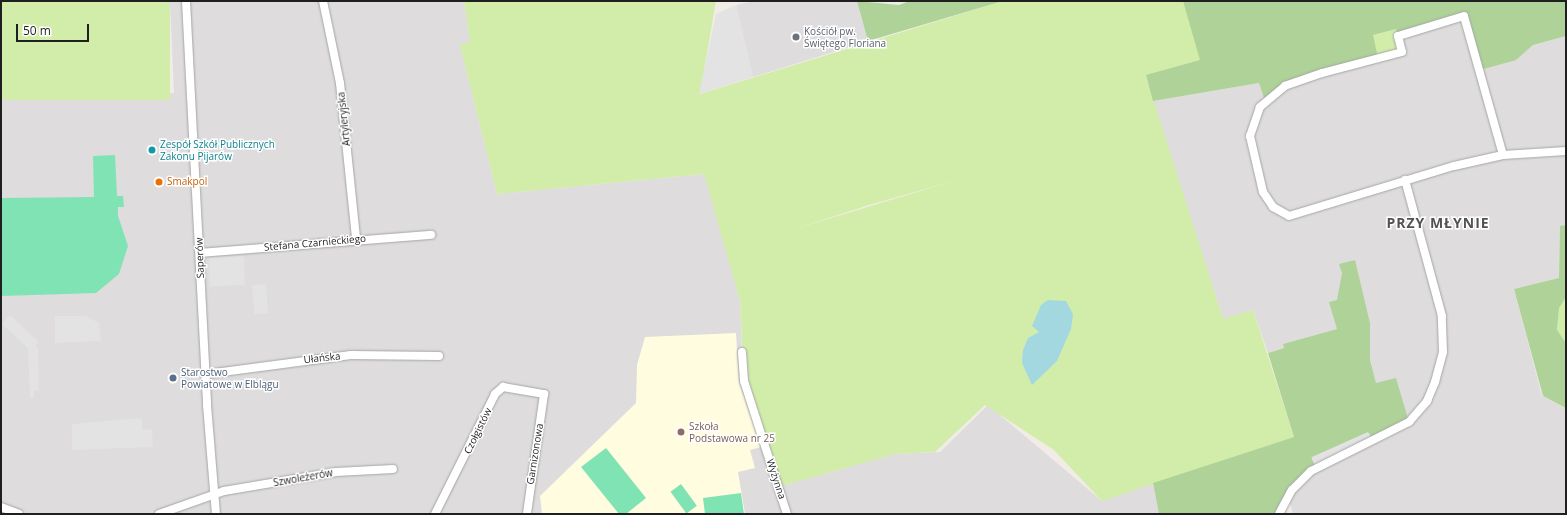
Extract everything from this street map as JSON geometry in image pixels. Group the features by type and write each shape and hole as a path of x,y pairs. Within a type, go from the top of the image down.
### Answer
{"street":[{"name":"Saperów","path":"186,1 213,494 216,514"},
{"name":"Artyleryjska","path":"322,1 340,84 356,239"},
{"path":"1504,155 1464,16 1398,36 1402,52 1322,73 1285,86 1257,113 1250,142 1255,170 1266,198 1284,215 1298,216 1405,180 1504,155 1566,151"},
{"path":"1279,514 1292,490 1311,470 1408,422 1423,407 1435,382 1443,352 1442,316 1405,180"},
{"name":"Stefana Czarnieckiego","path":"200,252 356,239 431,235"},
{"name":"Wyżynna","path":"742,352 744,381 787,514"},
{"name":"Ułańska","path":"207,374 351,355 439,356"},
{"name":"Czołgistów","path":"435,514 497,391 503,387 544,394"},
{"name":"Garnizonowa","path":"527,514 544,394"},
{"name":"Szwoleżerów","path":"159,514 213,494 336,472 393,469"},
{"path":"1,506 19,514"}],"shaded area":[{"path":"170,1 464,1 470,42 460,45 497,194 705,174 740,301 742,352 778,487 895,454 940,452 988,405 1102,501 1153,483 1159,514 1,514 1,100 174,93"},
{"path":"754,1 857,1 868,41 753,77 736,5"},
{"path":"736,5 753,77 699,94 716,14"},
{"path":"1464,16 1516,60 1533,45 1566,36 1566,225 1560,227 1559,278 1514,289 1542,396 1566,408 1566,514 1293,514 1288,496 1301,479 1408,422 1396,379 1376,384 1370,360 1370,323 1354,260 1342,273 1337,329 1283,344 1284,348 1268,353 1253,310 1223,319 1153,101 1259,83 1265,100 1275,93 1378,58 1372,35"},
{"path":"244,256 245,285 210,286 209,257"},
{"path":"266,284 268,313 254,314 252,285"},
{"path":"10,315 39,342 35,347 38,347 39,390 34,391 34,397 30,398 28,348 2,324"},
{"path":"55,316 86,316 99,323 101,341 55,343"},
{"name":"Szkoła Podstawowa nr 25","path":"736,333 739,382 761,447 750,450 755,468 738,472 745,514 542,514 540,496 636,403 637,365 645,337"},
{"path":"142,418 142,430 152,429 153,447 72,450 72,424"},
{"path":"1368,432 1372,441 1315,466 1311,457"}],"green space":[{"path":"1,1 170,1 170,100 1,100"},
{"path":"464,1 716,1 700,94 1003,1 1183,1 1201,60 1146,76 1223,319 1253,310 1294,437 1102,501 1054,450 985,405 935,452 895,454 778,487 744,381 740,301 704,174 497,194 460,45 470,42","holes":["957,180 788,231 869,205"]},
{"path":"857,1 899,5 910,1 1003,1 868,41"},
{"path":"1183,1 1566,1 1566,36 1533,45 1516,60 1480,70 1464,17 1398,36 1396,29 1373,35 1378,58 1308,77 1265,101 1259,83 1153,101 1146,75 1200,60"},
{"path":"1396,29 1402,52 1378,59 1372,35"},
{"path":"115,155 117,196 123,196 124,207 118,207 118,216 128,246 119,274 96,293 1,296 1,198 94,197 93,156"},
{"path":"1566,225 1566,297 1559,308 1557,330 1566,343 1566,408 1543,396 1514,289 1559,278 1560,226"},
{"path":"1355,260 1370,323 1370,360 1376,383 1396,378 1409,422 1372,441 1369,433 1312,459 1316,467 1279,514 1159,514 1153,483 1294,437 1268,353 1284,348 1283,344 1337,329 1329,302 1337,300 1342,273 1339,264"},
{"path":"1566,297 1566,343 1557,330 1559,308"},
{"path":"606,448 646,498 626,514 619,514 581,467"},
{"path":"681,484 697,506 686,513 670,492"},
{"path":"741,493 744,514 705,514 703,498"}],"water":[{"path":"1048,300 1066,301 1073,314 1071,329 1057,361 1032,385 1022,363 1023,350 1028,338 1039,332 1032,326 1041,305"}],"place":[{"name":"Kościół pw. Świętego Floriana","path":"796,37"},
{"name":"Zespół Szkół Publicznych Zakonu Pijarów","path":"152,150"},
{"name":"Smakpol","path":"159,182"},
{"name":"Starostwo Powiatowe w Elblągu","path":"173,378"},
{"name":"Szkoła Podstawowa nr 25","path":"681,432"}],"district":[{"name":"PRZY MŁYNIE","path":"1438,223"}]}
